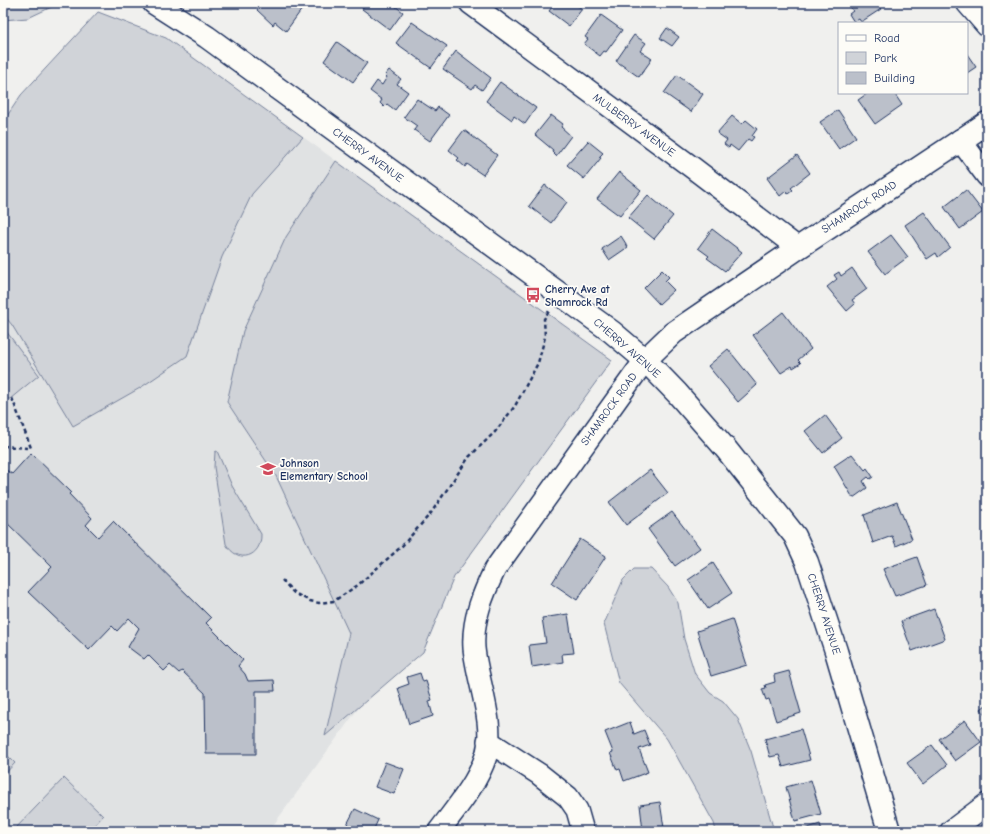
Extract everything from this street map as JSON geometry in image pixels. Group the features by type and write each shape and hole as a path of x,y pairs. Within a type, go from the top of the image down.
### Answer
{"street":[{"name":"CHERRY AVENUE","path":"154,3 207,37 612,332 645,360 726,449 795,536 807,562 836,651 889,831"},
{"name":"MULBERRY AVENUE","path":"470,3 693,168 798,248"},
{"path":"967,3 987,26"},
{"name":"SHAMROCK ROAD","path":"439,831 475,781 486,757 488,741 487,721 474,647 476,620 483,594 495,569 645,360 673,333 987,123"},
{"path":"960,140 987,176"},
{"path":"488,741 527,765 568,797 577,810 583,831"},
{"path":"951,831 987,804"}],"path":[{"path":"282,580 294,593 310,601 319,603 334,601 358,585 402,546 431,513 469,457 495,432 515,406 538,363 545,337 544,319 550,310"},
{"path":"12,398 31,448"},
{"path":"3,446 27,448"}],"shaded area":[{"name":"Johnson Elementary School","path":"166,38 612,360 269,831 3,831 3,240"}],"green space":[{"path":"3,3 60,3 28,18 3,20"},
{"path":"98,12 166,38 303,137 252,194 222,257 187,356 140,388 73,426 12,325 3,314 3,122 21,95"},
{"path":"336,161 612,360 454,577 423,652 325,736 349,633 276,476 227,402 243,331 286,237"},
{"path":"3,327 39,375 10,399 3,398"},
{"path":"217,451 232,486 261,534 258,548 254,553 248,556 237,555 231,551 226,544 214,467 215,452"},
{"path":"634,569 651,569 668,587 678,603 684,639 695,674 710,693 723,701 738,719 751,751 774,831 716,831 714,823 667,739 619,683 604,624 623,580"},
{"path":"3,751 15,763 3,776"},
{"path":"64,778 103,816 89,831 13,831"}],"building":[{"path":"262,3 302,3 305,5 286,31 275,22 273,25 257,10"},
{"path":"366,3 391,3 403,12 390,30 362,9"},
{"path":"555,3 574,3 582,9 569,26 549,11"},
{"path":"847,3 877,3 881,9 861,22 859,19 854,22 849,14 853,11"},
{"path":"601,15 622,30 606,52 604,51 600,56 584,44 588,39 585,37"},
{"path":"412,22 447,46 431,68 396,43"},
{"path":"667,28 679,37 672,46 660,38"},
{"path":"634,35 646,43 640,51 652,59 639,77 616,61"},
{"path":"337,42 367,63 353,82 324,61"},
{"path":"456,51 491,78 482,90 475,85 472,89 443,69"},
{"path":"968,55 976,67 968,72"},
{"path":"389,70 401,79 397,84 408,92 395,110 387,104 384,107 380,103 382,100 370,91 377,81 382,85 387,77 385,75"},
{"path":"677,75 703,94 691,112 664,93"},
{"path":"500,82 536,108 525,124 514,116 512,120 486,101"},
{"path":"867,94 895,94 902,105 875,124 858,100"},
{"path":"417,99 435,111 438,107 449,115 430,141 414,130 417,126 404,117"},
{"path":"838,110 856,137 839,149 820,122"},
{"path":"551,115 563,124 561,127 571,136 556,156 552,152 553,150 535,135"},
{"path":"732,116 742,124 746,120 757,129 752,136 754,137 751,141 748,139 738,151 730,145 729,148 724,144 727,140 717,133"},
{"path":"464,130 497,155 483,175 467,164 465,167 457,160 459,158 449,150"},
{"path":"588,141 603,153 599,157 601,158 584,179 567,165"},
{"path":"797,155 810,173 791,188 793,190 788,194 786,191 780,196 767,178"},
{"path":"619,172 641,190 620,216 597,199"},
{"path":"545,185 567,202 551,223 529,206"},
{"path":"966,190 983,212 960,229 944,207"},
{"path":"648,195 673,216 654,239 628,218"},
{"path":"924,212 950,247 938,257 936,253 927,259 905,225"},
{"path":"712,229 742,252 725,271 707,258 709,256 698,248"},
{"path":"891,235 908,257 885,274 868,252"},
{"path":"621,236 628,247 609,260 602,249"},
{"path":"852,268 867,289 852,300 855,304 847,311 827,287 837,279 834,275 839,272 841,276"},
{"path":"662,270 669,277 665,281 674,290 659,304 644,288"},
{"path":"783,312 811,349 798,360 801,363 793,368 792,366 781,373 753,335"},
{"path":"728,349 757,385 738,402 708,366"},
{"path":"825,415 842,438 823,453 805,431"},
{"path":"31,453 71,492 69,494 92,518 86,525 98,537 113,521 211,618 206,623 243,660 238,666 245,674 248,681 274,680 275,691 256,691 256,754 206,754 205,693 182,671 179,673 170,665 164,671 148,655 144,659 128,647 139,628 129,618 117,631 112,626 89,650 28,592 52,567 3,519 3,468 12,474"},
{"path":"852,454 865,470 867,468 873,477 870,479 868,477 863,481 867,488 853,498 834,466"},
{"path":"650,470 668,493 626,525 609,502"},
{"path":"897,502 912,539 896,546 892,536 873,543 864,515"},
{"path":"672,512 700,548 675,566 648,529"},
{"path":"580,539 606,556 577,600 552,583"},
{"path":"917,557 927,585 895,596 883,569"},
{"path":"713,563 732,593 708,609 688,580"},
{"path":"934,609 945,639 912,651 901,621"},
{"path":"568,614 574,653 562,654 563,662 532,667 529,645 546,643 542,618"},
{"path":"732,619 747,665 711,676 697,631"},
{"path":"789,671 801,713 776,721 769,699 766,700 762,689 766,688 765,685 775,682 774,675"},
{"path":"420,673 423,682 426,681 432,700 429,701 433,716 409,724 398,688 409,684 407,677"},
{"path":"987,704 987,717 981,709"},
{"path":"965,720 981,742 955,761 939,739"},
{"path":"630,722 634,734 644,730 650,745 639,749 648,772 624,781 620,769 617,770 610,753 613,752 605,732"},
{"path":"801,729 810,760 783,767 779,755 770,757 765,739"},
{"path":"932,745 947,765 923,784 907,763"},
{"path":"385,762 404,769 394,794 375,787"},
{"path":"811,780 821,814 795,821 786,787"},
{"path":"660,802 664,828 643,831 640,805"},
{"path":"355,809 378,820 373,831 333,831 336,826 344,830"},
{"path":"820,824 822,831 798,831"}],"place":[{"name":"Cherry Ave at Shamrock Rd","path":"533,295"},
{"name":"Johnson Elementary School","path":"268,469"}]}
